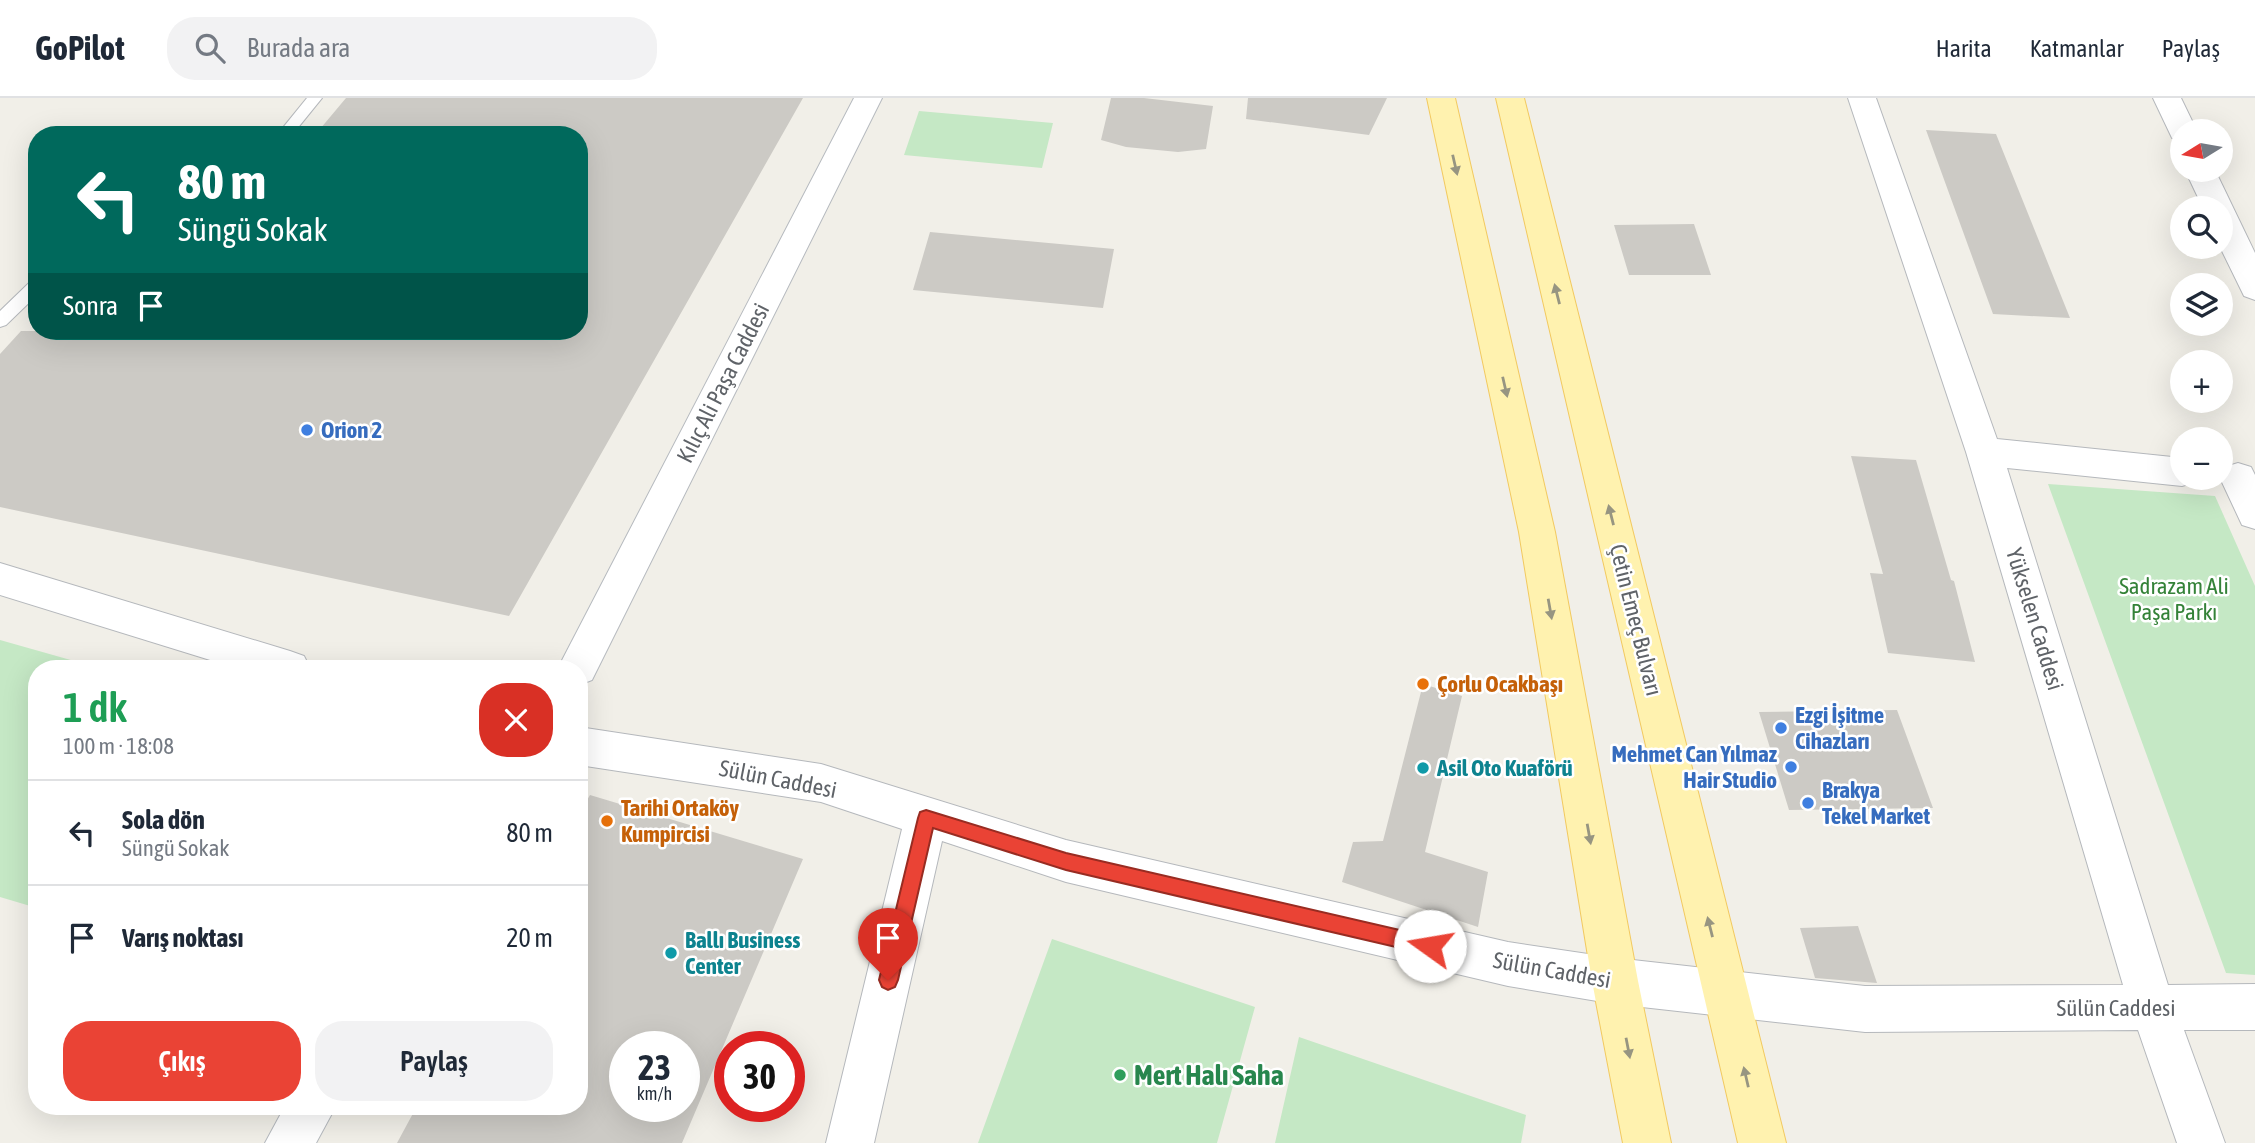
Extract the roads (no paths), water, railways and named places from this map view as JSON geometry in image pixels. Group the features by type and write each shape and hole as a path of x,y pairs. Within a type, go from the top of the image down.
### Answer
{"main road":[{"path":"1441,98 1537,532 1615,981 1647,1143"},
{"name":"Çetin Emeç Bulvarı","path":"1510,98 1762,1143"}],"street":[{"name":"Kılıç Ali Paşa Caddesi","path":"582,660 868,98"},
{"name":"Yükselen Caddesi","path":"1862,98 1984,452 2153,1008 2201,1143"},
{"path":"2167,98 2177,119"},
{"path":"2233,240 2255,288"},
{"path":"1984,452 2170,471"},
{"path":"2238,477 2255,514"},
{"path":"0,579 264,660"},
{"name":"Sülün Caddesi","path":"588,747 821,783 1066,861 1508,964 1615,981 1865,1009 2255,1007"},
{"path":"850,1143 926,818"},
{"path":"289,1143 306,1115"}],"lane":[{"path":"292,126 315,98"},
{"path":"0,321 28,294"}],"place":[{"name":"Orion 2","path":"307,430"},
{"name":"Çorlu Ocakbaşı","path":"1423,684"},
{"name":"Ezgi İşitme Cihazları","path":"1781,728"},
{"name":"Mehmet Can Yılmaz Hair Studio","path":"1791,767"},
{"name":"Asil Oto Kuaförü","path":"1423,768"},
{"name":"Brakya Tekel Market","path":"1808,803"},
{"name":"Tarihi Ortaköy Kumpircisi","path":"607,821"},
{"name":"Ballı Business Center","path":"671,953"},
{"name":"Mert Halı Saha","path":"1120,1075"}],"park label":[{"name":"Sadrazam Ali Paşa Parkı","path":"2174,599"}]}
